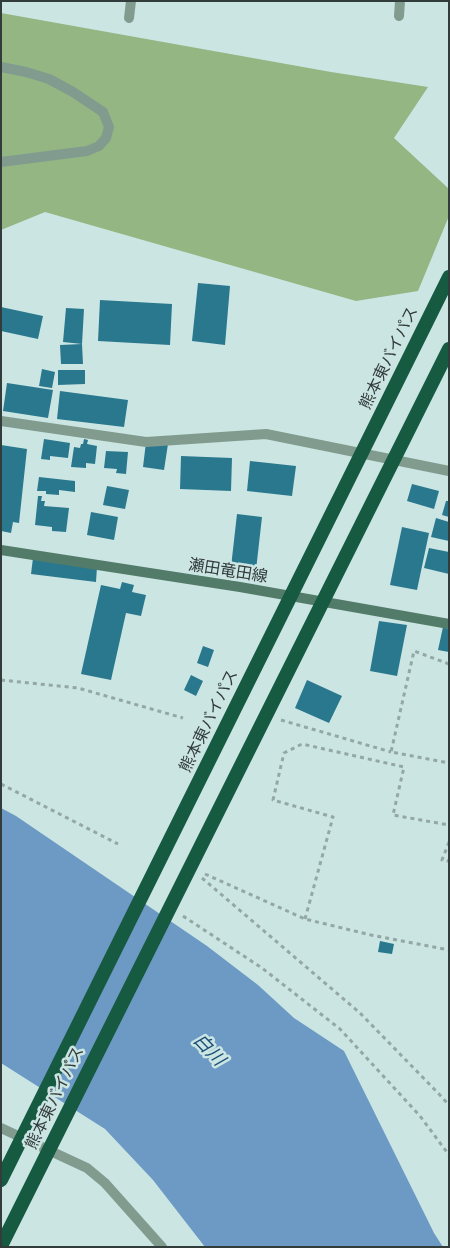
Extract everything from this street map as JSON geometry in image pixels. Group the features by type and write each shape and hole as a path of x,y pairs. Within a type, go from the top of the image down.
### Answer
{"highway":[{"name":"熊本東バイパス","path":"1,1180 449,277"},
{"name":"熊本東バイパス","path":"1,1246 449,349"}],"main road":[{"name":"瀬田竜田線","path":"1,550 240,587 449,624"}],"street":[{"path":"129,18 131,1"},
{"path":"399,16 400,1"},
{"path":"1,67 26,72 49,80 73,92 103,112 109,127 106,138 98,146 87,151 1,162"},
{"path":"1,421 146,442 266,434 449,471"},
{"path":"1,1128 87,1168 105,1182 162,1247"}],"path":[{"path":"391,752 414,650 449,664"},
{"path":"1,680 78,688 183,718"},
{"path":"266,716 391,752 449,763"},
{"path":"304,919 333,817 273,800 284,753 302,744 404,767 392,815 449,825"},
{"path":"1,784 118,844"},
{"path":"449,842 442,860 449,861"},
{"path":"190,868 304,919 371,935 449,950"},
{"path":"190,868 292,957 360,1013 449,1105"},
{"path":"170,908 262,968 340,1029 420,1116 449,1155"}],"green space":[{"path":"1,13 331,72 428,87 394,138 449,189 449,216 418,291 356,301 45,212 1,230"}],"water":[{"name":"白川","path":"1,808 16,816 207,946 258,985 294,1018 344,1051 434,1233 443,1247 205,1247 153,1180 105,1129 1,1063"}],"building":[{"path":"198,283 230,286 225,345 192,341"},
{"path":"100,300 172,304 170,345 98,341"},
{"path":"1,307 43,316 38,339 1,331"},
{"path":"66,308 84,309 82,344 63,342"},
{"path":"82,344 83,364 61,364 60,345"},
{"path":"42,369 55,372 52,388 39,386"},
{"path":"58,370 85,370 85,384 58,385"},
{"path":"7,383 53,390 48,418 3,411"},
{"path":"60,391 128,400 124,427 57,419"},
{"path":"44,439 70,443 68,458 50,456 50,460 41,459"},
{"path":"84,439 88,440 87,444 97,446 95,464 86,463 86,468 71,467 74,447 80,448"},
{"path":"146,442 168,444 164,470 143,467"},
{"path":"1,445 27,449 19,523 13,522 11,533 1,531"},
{"path":"106,451 128,452 126,474 116,473 117,469 104,468"},
{"path":"181,456 232,458 231,491 180,489"},
{"path":"250,461 296,466 292,496 247,491"},
{"path":"39,477 75,481 75,492 59,490 59,495 46,494 46,491 37,491"},
{"path":"412,484 439,491 434,509 407,501"},
{"path":"107,486 129,490 125,509 103,505"},
{"path":"38,496 42,496 41,501 45,501 44,506 69,508 66,532 52,531 52,527 35,525"},
{"path":"446,501 449,501 449,517 442,515"},
{"path":"91,512 118,517 114,540 87,535"},
{"path":"237,514 262,517 256,570 231,567"},
{"path":"436,518 449,522 449,541 431,537"},
{"path":"402,527 429,533 417,590 390,585"},
{"path":"429,548 449,552 449,574 424,568"},
{"path":"33,558 97,567 96,582 31,574"},
{"path":"122,582 134,585 132,592 146,595 141,616 126,613 111,680 81,674 101,585 120,589"},
{"path":"379,621 407,625 397,676 370,671"},
{"path":"443,627 449,629 449,652 438,650"},
{"path":"203,646 214,650 208,667 197,663"},
{"path":"191,675 203,681 196,696 184,690"},
{"path":"307,680 342,696 329,723 295,708"},
{"path":"380,941 394,944 392,954 378,952"}]}
